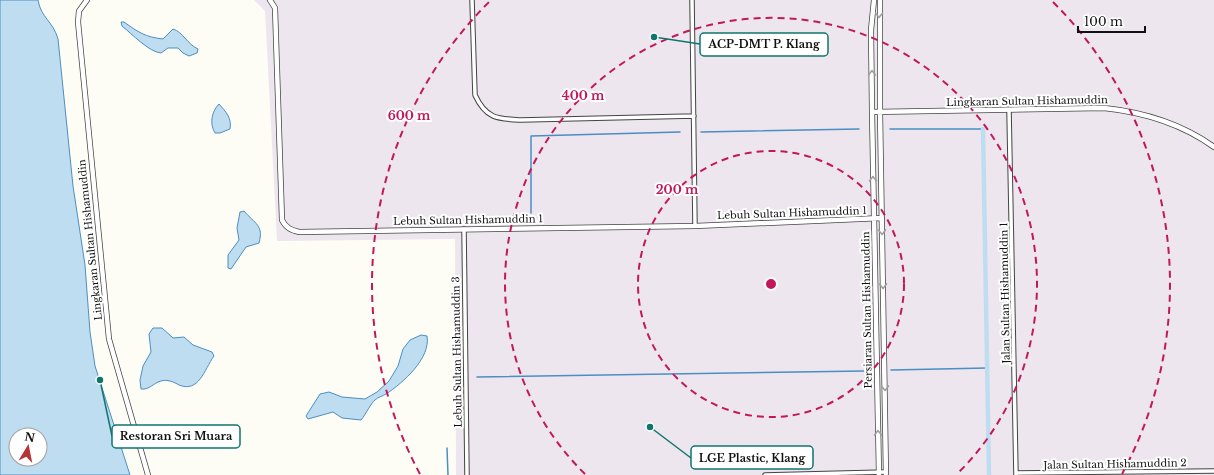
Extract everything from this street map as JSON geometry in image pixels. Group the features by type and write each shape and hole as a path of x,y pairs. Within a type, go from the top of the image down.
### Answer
{"street":[{"name":"Lingkaran Sultan Hishamuddin","path":"87,0 79,11 78,22 109,339 148,475"},
{"name":"Lebuh Sultan Hishamuddin 1","path":"270,0 275,8 282,220 285,226 299,232 695,226 882,218"},
{"path":"472,0 475,95 480,107 490,115 499,119 521,120 694,116"},
{"path":"692,0 695,226"},
{"name":"Persiaran Sultan Hishamuddin","path":"874,0 871,30 879,474"},
{"name":"Persiaran Sultan Hishamuddin","path":"880,0 880,112 886,474"},
{"name":"Lingkaran Sultan Hishamuddin","path":"872,112 1082,108 1126,111 1193,133 1214,147"},
{"name":"Jalan Sultan Hishamuddin 1","path":"1009,110 1016,474"},
{"name":"Lebuh Sultan Hishamuddin 3","path":"464,229 467,475"},
{"name":"Jalan Sultan Hishamuddin 2","path":"1016,474 1214,471"},
{"path":"765,475 886,474"}],"shaded area":[{"path":"254,0 1214,0 1214,475 456,475 455,239 277,241 265,11"}],"water":[{"path":"0,0 38,0 42,11 56,33 58,39 73,186 85,265 90,332 95,366 130,475 0,475"},
{"path":"121,22 124,22 146,35 163,39 173,29 180,33 198,49 197,53 189,56 178,48 168,48 161,53 156,52 146,46 122,26"},
{"path":"219,104 229,118 230,129 220,133 215,133 212,125 212,117"},
{"path":"244,211 258,225 260,232 259,243 246,247 231,269 228,268 228,255 239,240 237,228 240,212"},
{"path":"153,328 162,328 173,338 184,337 193,345 212,352 214,356 204,373 192,386 186,387 163,380 147,388 141,389 140,380 143,366 151,352 149,334"},
{"path":"421,335 427,336 427,344 425,353 420,361 400,383 386,394 373,401 361,420 342,418 333,412 308,419 306,416 320,394 329,392 342,397 365,399 377,392 389,381 398,366 403,349 410,340"}],"waterway":[{"path":"701,132 859,129"},
{"path":"890,129 983,129"},
{"path":"983,129 989,475"},
{"path":"531,213 531,136 680,132"},
{"path":"891,370 987,368"},
{"path":"477,377 864,371"},
{"path":"447,448 448,475"}],"place":[{"name":"ACP-DMT P. Klang","path":"654,37"},
{"name":"Restoran Sri Muara","path":"100,380"},
{"name":"LGE Plastic, Klang","path":"650,427"}]}
